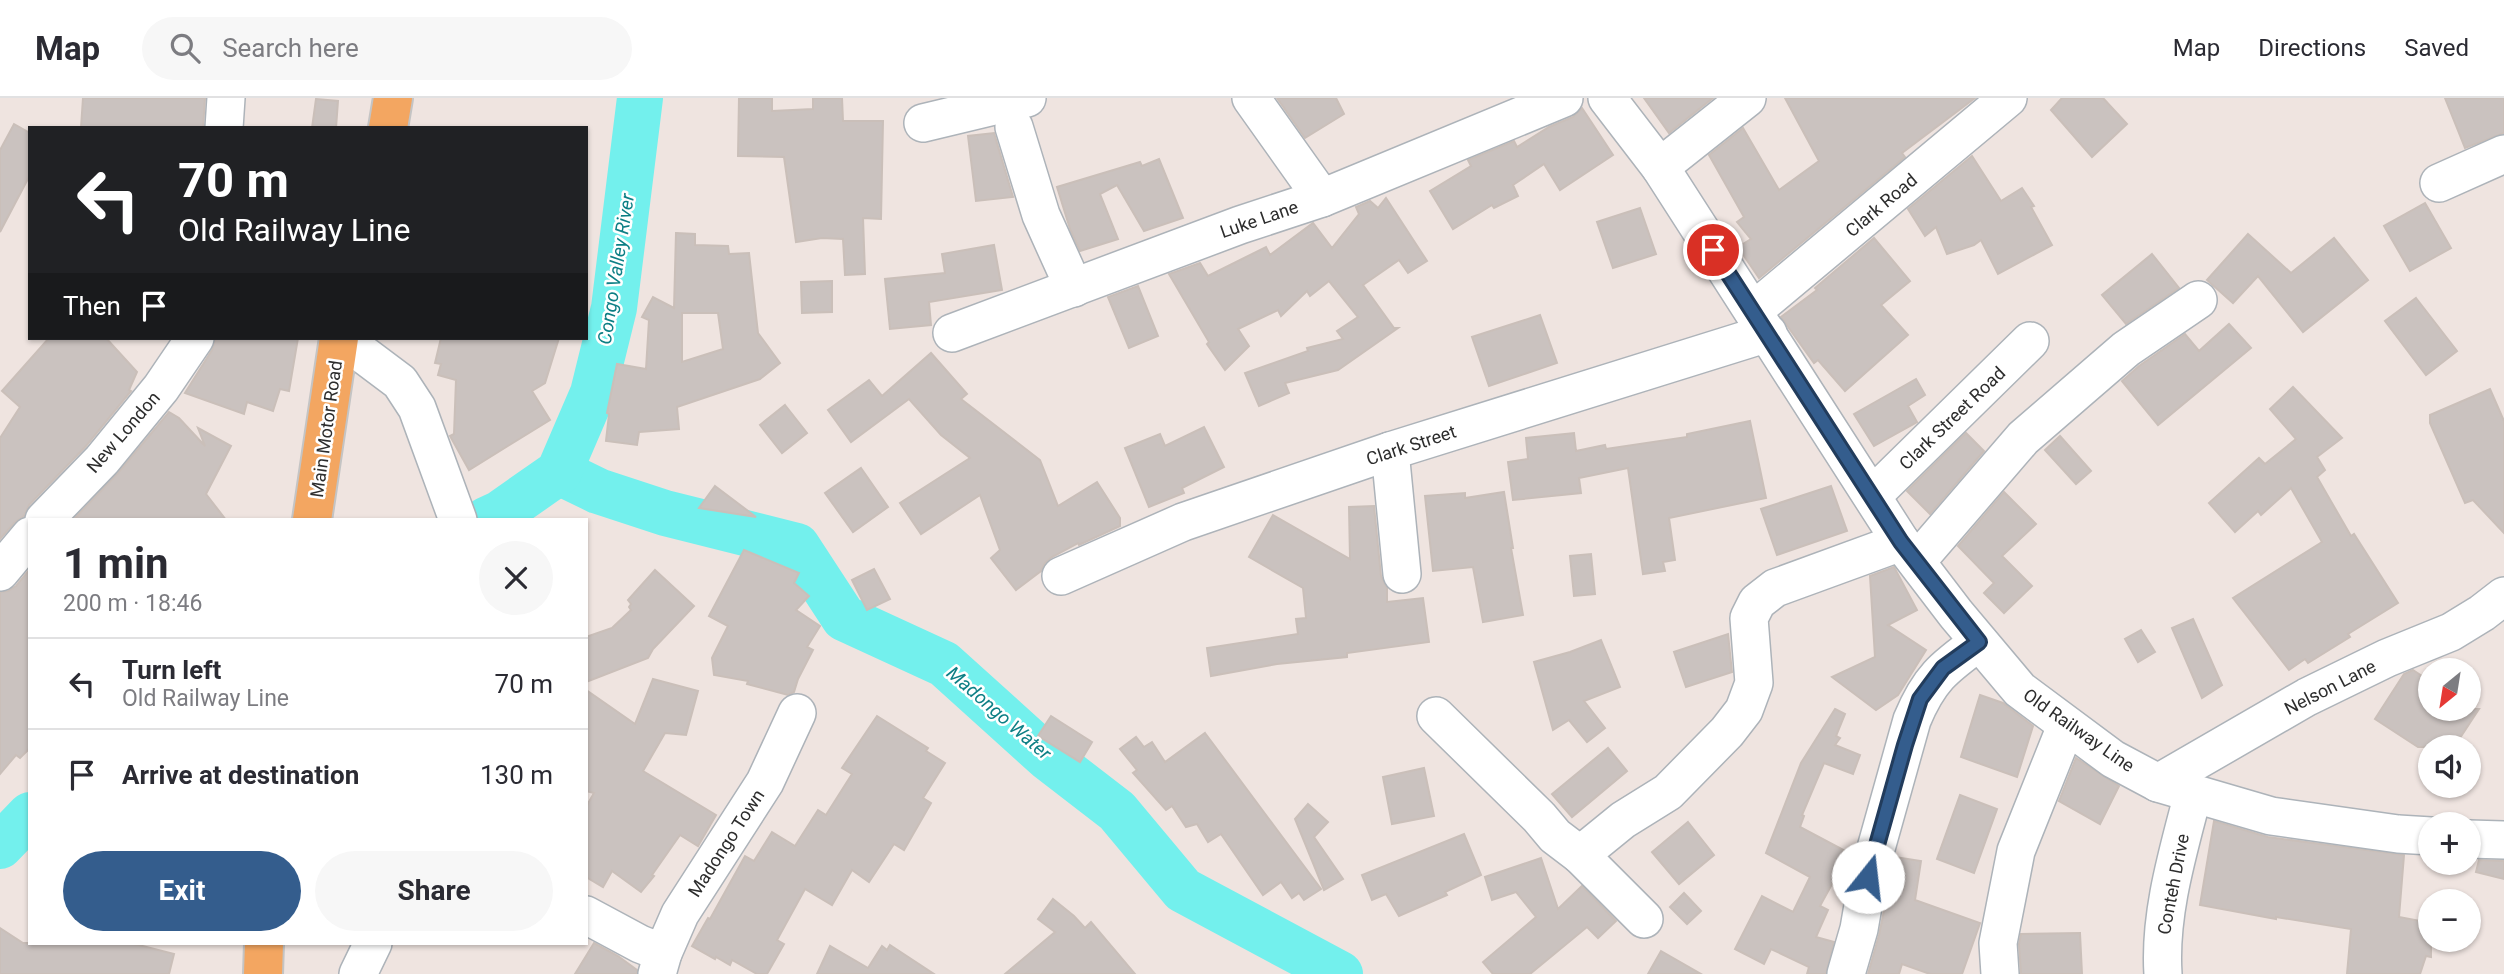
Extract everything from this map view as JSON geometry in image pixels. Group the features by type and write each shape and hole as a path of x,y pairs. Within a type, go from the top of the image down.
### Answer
{"main road":[{"path":"364,126 367,98"},
{"path":"388,126 393,98"},
{"name":"Main Motor Road","path":"313,518 337,432 354,342"},
{"path":"337,432 337,518"},
{"path":"263,974 264,945"},
{"path":"289,945 289,974"}],"street":[{"path":"224,126 226,98"},
{"path":"1251,98 1322,198"},
{"name":"Luke Lane","path":"952,333 1240,225 1322,198 1564,98"},
{"name":"Old Railway Line","path":"1607,98 1660,167 1824,424 1909,551 2020,690 2113,759 2158,783 2271,816 2418,835"},
{"path":"1660,167 1747,98"},
{"name":"Clark Road","path":"1761,322 2008,98"},
{"path":"923,123 981,104 1020,113 1041,215 1074,288"},
{"path":"2440,183 2504,154"},
{"path":"1580,855 1623,820 1668,792 1727,732 1744,710 1754,683 1749,618 1757,602 1775,588 1909,551 2023,438 2126,349 2198,300"},
{"name":"Clark Street","path":"1061,576 1183,522 1761,322"},
{"name":"New London","path":"46,518 102,460 161,388 194,340"},
{"name":"Clark Street Road","path":"1873,495 2030,341"},
{"path":"354,342 400,382 417,408 458,518"},
{"path":"1390,451 1402,575"},
{"path":"0,572 28,538"},
{"name":"Nelson Lane","path":"2158,783 2307,697 2387,658 2451,632 2504,596"},
{"path":"1846,974 1859,929 1868,877 1920,699 1943,668 1979,642"},
{"name":"Madongo Town","path":"660,964 680,914 765,782 797,713"},
{"path":"1436,716 1555,836 1580,855 1644,919"},
{"path":"2000,974 1998,943 2016,851 2066,726"},
{"name":"Conteh Drive","path":"2163,974 2161,945 2176,860 2193,794"},
{"path":"2481,840 2504,841"},
{"path":"588,916 640,944 660,964"},
{"path":"358,974 372,945"}],"building":[{"path":"83,98 205,98 203,126 81,126"},
{"path":"739,98 772,98 772,111 813,109 813,98 842,98 843,121 883,121 881,219 863,218 865,274 845,275 843,239 822,238 796,242 784,157 738,156"},
{"path":"1277,98 1336,98 1344,114 1305,138"},
{"path":"1644,98 1713,98 1669,133"},
{"path":"1785,98 1975,98 1902,153 1905,157 1759,278 1738,247 1751,239 1737,222 1744,217 1709,155 1743,128 1779,190 1819,161"},
{"path":"2062,98 2103,98 2127,124 2092,157 2051,110"},
{"path":"2445,98 2504,98 2504,133 2465,148"},
{"path":"316,99 338,101 336,126 312,126"},
{"path":"1582,108 1613,155 1560,190 1544,164 1513,185 1518,196 1494,208 1492,205 1453,229 1430,191 1471,166 1468,160 1514,141 1517,147 1549,127 1573,117"},
{"path":"14,124 28,132 28,179 0,232 0,150"},
{"path":"994,133 1013,197 976,201 968,136"},
{"path":"1972,156 2001,201 2022,188 2034,206 2031,207 2052,245 1998,274 1981,240 1947,254 1936,227 1925,236 1908,209"},
{"path":"1159,159 1183,218 1144,231 1117,185 1100,194 1118,239 1080,251 1057,187 1140,162 1142,166"},
{"path":"1386,198 1427,261 1408,273 1399,260 1363,285 1394,328 1398,328 1338,370 1285,383 1289,393 1259,406 1245,373 1308,351 1307,348 1343,339 1337,331 1358,317 1329,281 1310,296 1307,291 1281,316 1278,310 1238,329 1249,346 1225,370 1207,344 1209,342 1169,274 1200,263 1208,276 1266,247 1270,255 1313,223 1332,248 1359,214 1356,207 1370,201 1378,208"},
{"path":"2425,203 2451,248 2410,271 2384,226"},
{"path":"1640,208 1656,254 1613,268 1597,222"},
{"path":"676,233 695,234 695,245 728,246 729,254 749,253 758,333 780,363 760,379 677,407 679,429 639,432 637,445 606,441 607,413 617,364 646,369 649,320 642,317 653,297 674,308","holes":["682,313 718,313 723,349 682,362"]},
{"path":"2248,234 2291,273 2334,238 2368,280 2303,332 2258,276 2233,303 2207,280"},
{"path":"1874,238 1910,281 1881,305 1908,335 1845,391 1818,360 1814,363 1781,317 1817,290 1815,288"},
{"path":"994,245 1002,290 929,302 931,325 890,329 885,279 945,273 942,254"},
{"path":"2152,254 2179,288 2126,324 2102,295"},
{"path":"832,281 832,312 802,313 801,282"},
{"path":"1138,286 1158,336 1129,348 1108,297"},
{"path":"2416,298 2457,351 2426,375 2385,321"},
{"path":"1540,315 1557,363 1489,386 1472,337"},
{"path":"2229,324 2251,348 2158,425 2122,381 2185,334 2199,351"},
{"path":"47,340 108,340 137,372 129,390 131,391 86,446 0,539 0,438 20,407 2,391"},
{"path":"215,340 298,340 289,391 280,389 273,411 247,402 244,414 185,393"},
{"path":"441,340 558,340 545,383 532,391 550,420 469,470 450,436 454,434 456,380 438,375 441,364 435,363"},
{"path":"931,353 967,394 961,399 1040,460 1058,506 1097,482 1120,518 1120,526 1052,557 1041,571 1016,590 991,558 1000,550 980,495 921,534 900,503 970,458 941,435 909,399 851,442 828,410 869,380 882,396"},
{"path":"1916,379 1925,395 1908,406 1917,422 1874,446 1854,414"},
{"path":"2293,387 2342,438 2317,457 2325,470 2317,477 2351,536 2354,534 2398,603 2308,663 2305,659 2289,670 2233,598 2322,542 2291,488 2261,515 2258,511 2235,532 2209,503 2259,458 2265,464 2296,439 2270,409"},
{"path":"2490,389 2504,421 2504,533 2473,500 2465,503 2430,423 2430,415"},
{"path":"785,405 807,433 782,453 760,425"},
{"path":"169,412 179,418 205,446 198,428 231,446 206,494 224,518 75,518 118,473"},
{"path":"1750,421 1766,498 1669,518 1675,560 1663,562 1665,571 1643,574 1628,468 1579,478 1581,493 1513,500 1508,462 1528,459 1526,438 1574,433 1576,451 1605,445 1606,449 1687,437 1687,434"},
{"path":"1204,427 1224,467 1182,488 1184,493 1149,507 1125,448 1160,434 1165,446"},
{"path":"1966,433 1984,451 1930,514 1907,491"},
{"path":"2060,436 2091,471 2076,484 2045,450"},
{"path":"861,468 888,507 853,532 825,493"},
{"path":"715,486 756,517 699,508"},
{"path":"1831,486 1847,531 1777,555 1761,509"},
{"path":"1504,492 1523,615 1483,622 1473,567 1433,571 1425,496 1465,493 1465,498"},
{"path":"2004,492 2036,524 2002,556 2032,586 2004,613 1984,593 1994,583 1958,546"},
{"path":"1374,506 1381,576 1387,588 1387,602 1423,598 1429,642 1347,653 1347,657 1277,664 1211,676 1207,648 1298,634 1296,619 1306,618 1303,588 1249,557 1273,515 1350,559 1349,507"},
{"path":"744,550 799,573 794,583 809,596 796,610 820,626 807,647 813,650 794,692 788,695 747,684 748,681 714,675 712,658 728,626 709,616"},
{"path":"1591,554 1595,594 1574,596 1570,556"},
{"path":"1894,567 1917,610 1888,625 1926,650 1898,695 1876,710 1832,677 1875,657 1870,576"},
{"path":"874,569 890,599 867,610 852,580"},
{"path":"655,570 694,606 653,649 648,658 588,681 588,636 612,628 631,610 628,600"},
{"path":"28,571 28,750 20,758 16,755 0,774 0,592 16,586"},
{"path":"2193,619 2222,685 2202,698 2172,628"},
{"path":"2141,630 2155,652 2138,662 2125,639"},
{"path":"1728,634 1732,672 1686,687 1674,652"},
{"path":"1601,640 1620,687 1584,701 1605,728 1587,742 1569,720 1553,730 1534,662"},
{"path":"2413,670 2418,673 2418,721 2471,721 2462,735 2418,735 2418,747 2375,719 2404,674"},
{"path":"653,679 698,691 686,735 665,733 643,771 716,815 698,846 680,835 641,892 612,871 603,887 588,878 588,804 594,793 588,792 588,691 635,724"},
{"path":"1980,695 2003,703 2033,726 2017,777 1961,757"},
{"path":"1835,709 1845,714 1836,736 1840,738 1835,745 1860,755 1853,774 1824,763 1802,815 1804,816 1800,827 1849,853 1820,906 1828,910 1816,937 1834,942 1826,974 1807,974 1809,967 1771,949 1764,964 1735,949 1762,896 1793,912 1810,877 1766,853 1801,763"},
{"path":"877,716 928,748 926,751 945,763 923,798 931,803 904,850 894,844 869,882 852,870 832,905 805,889 777,940 784,944 767,974 757,974 732,960 730,965 692,946 745,856 754,861 772,832 795,846 818,810 826,815 852,774 842,768"},
{"path":"1051,716 1092,742 1080,762 1038,736"},
{"path":"1205,733 1321,889 1304,900 1299,893 1292,898 1281,882 1263,895 1221,834 1208,842 1197,824 1186,827 1172,806 1166,810 1133,773 1137,770 1120,749 1136,737 1144,747 1152,742 1165,762"},
{"path":"1608,748 1627,771 1572,817 1552,794"},
{"path":"2076,758 2119,786 2100,824 2059,801"},
{"path":"1424,768 1434,816 1392,824 1383,777"},
{"path":"1960,795 1997,809 1974,873 1937,859"},
{"path":"1308,804 1328,822 1314,837 1343,879 1324,890 1295,819"},
{"path":"2214,821 2268,837 2404,855 2399,917 2418,921 2418,952 2431,952 2431,957 2426,956 2420,974 2347,974 2351,929 2200,905"},
{"path":"1688,822 1714,855 1679,884 1652,852"},
{"path":"1464,834 1481,875 1445,892 1447,895 1399,916 1386,894 1372,900 1362,875"},
{"path":"1895,857 1921,861 1915,900 1980,923 1962,974 1930,974 1902,964 1899,974 1868,974"},
{"path":"1541,858 1558,909 1582,886 1616,921 1598,938 1587,927 1530,974 1493,974 1483,962 1536,917 1516,892 1492,900 1485,877"},
{"path":"2481,860 2504,861 2504,879 2481,873"},
{"path":"1684,893 1701,911 1687,924 1670,907"},
{"path":"1053,899 1085,928 1091,922 1135,974 1005,974 1055,932 1038,919"},
{"path":"0,928 28,945 139,945 174,954 169,974 0,974"},
{"path":"2080,933 2082,974 2021,974 2021,934"},
{"path":"594,943 618,956 637,970 637,974 575,974"},
{"path":"890,945 934,974 817,974 830,946 868,968 882,946 887,950"},
{"path":"1661,951 1701,974 1648,974"}],"waterway":[{"name":"Congo Valley River","path":"490,518 559,472 593,393 614,308 640,98"},
{"name":"Madongo Water","path":"559,472 598,491 665,513 797,546 844,618 944,664 1047,757 1117,811 1183,890 1340,974"},
{"name":"Congo Valley River","path":"0,846 28,817"}],"route":[{"path":"1713,250 1901,542 1979,642 1943,668 1920,699 1868,877"}]}
